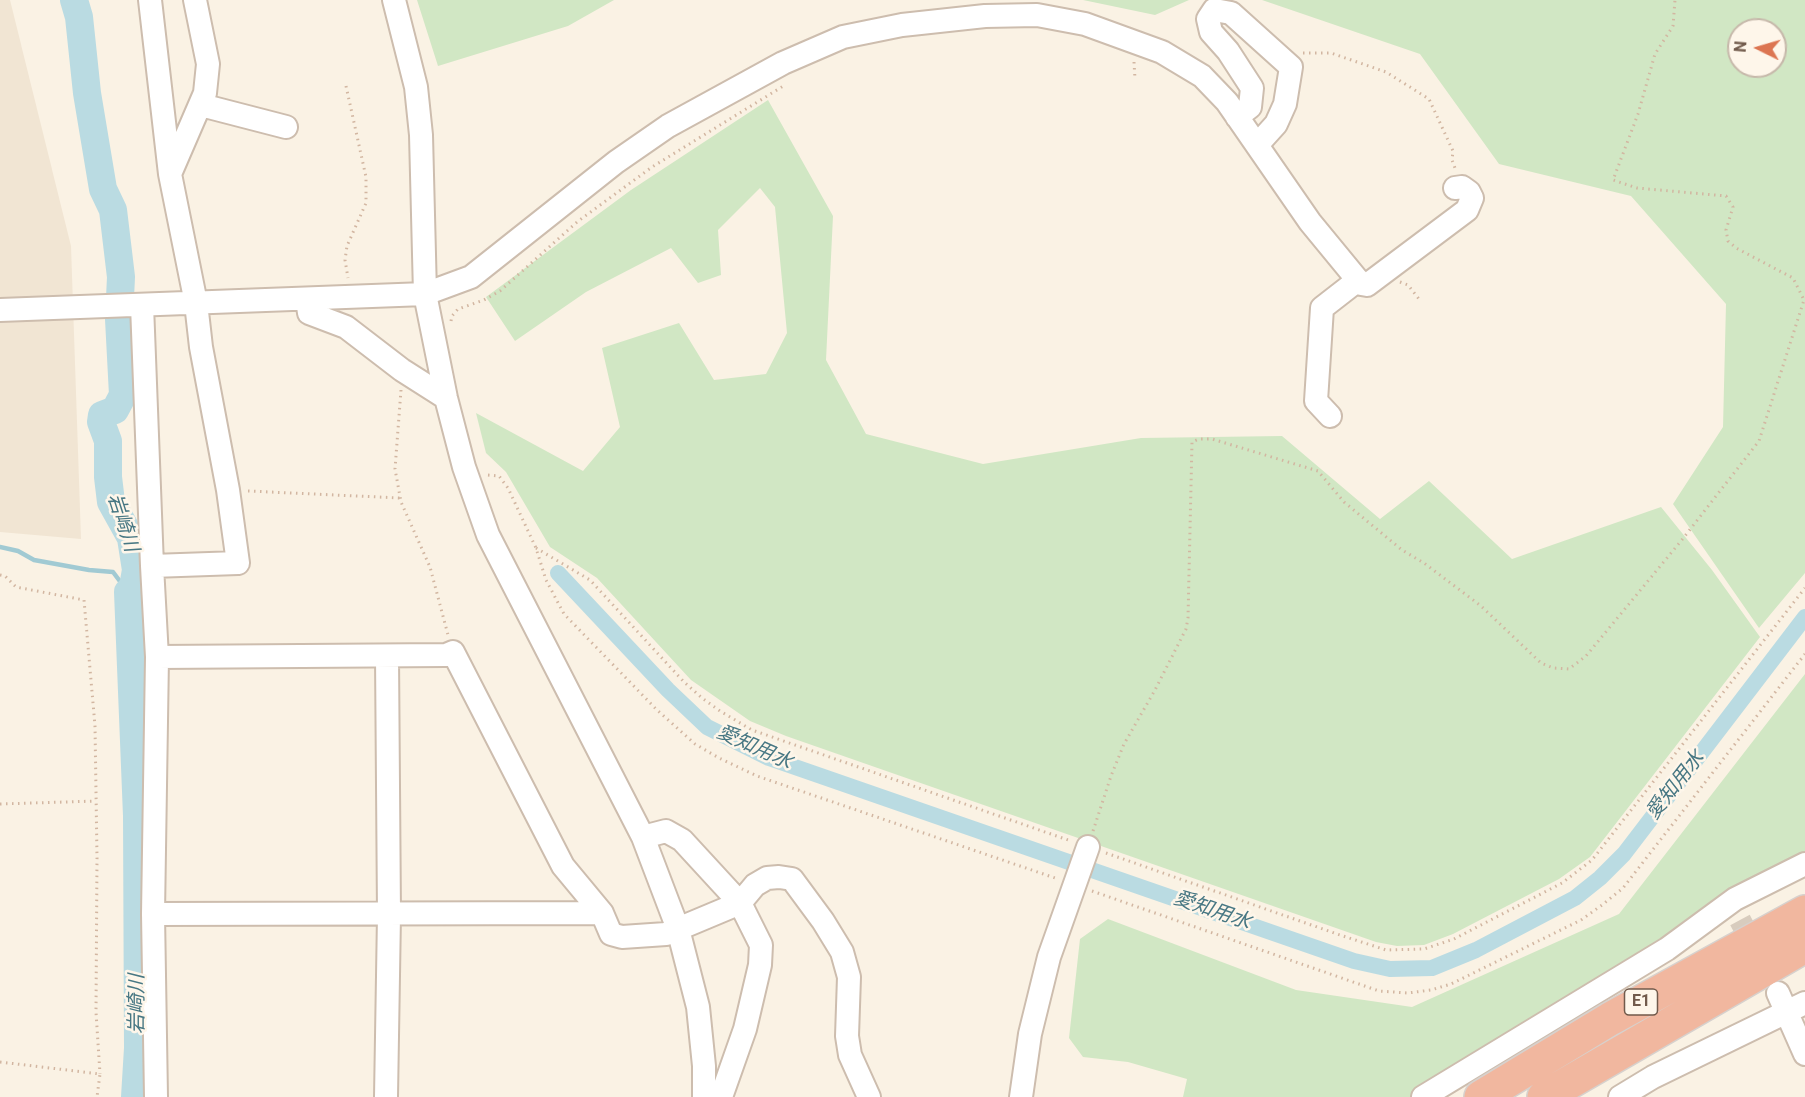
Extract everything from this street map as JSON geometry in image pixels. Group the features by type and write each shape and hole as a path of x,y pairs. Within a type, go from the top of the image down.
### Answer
{"highway":[{"name":"E1","path":"1482,1097 1610,1019 1805,912"},
{"name":"E1","path":"1544,1097 1805,946"}],"street":[{"path":"150,0 170,174 196,303 201,347 228,490 238,563 152,566"},
{"path":"170,174 205,93 208,64 195,0"},
{"path":"394,0 416,87 420,126 425,294 446,398 464,467 488,535 643,837 678,930 698,1007 704,1066 704,1097"},
{"path":"1237,117 1250,107 1252,88 1228,51 1211,32 1208,19 1214,10 1231,13 1291,67 1285,104 1276,124 1257,146"},
{"path":"0,310 425,294 471,277 616,162 668,126 783,63 843,37 902,25 985,16 1037,15 1085,24 1162,52 1202,76 1227,102 1310,222 1359,282 1368,285 1467,210 1472,198 1456,180"},
{"path":"201,105 286,127"},
{"path":"1330,416 1316,401 1323,308 1359,282"},
{"path":"307,299 309,313 346,327 402,370 446,398"},
{"path":"140,305 157,657 153,914 156,1097"},
{"path":"157,657 387,656 446,655 453,652 562,866 602,913 611,934 622,936 666,934 740,903 755,885 766,879 779,876 792,879 823,921 842,952 849,977 847,1036 850,1056 869,1097"},
{"path":"386,1097 389,915 387,656"},
{"path":"643,837 666,831 682,840 740,903 761,945 760,965 745,1029 721,1097"},
{"path":"1021,1097 1030,1034 1049,957 1088,847"},
{"path":"1423,1097 1738,909 1805,864"},
{"path":"153,914 602,913"},
{"path":"1620,1097 1789,1003 1803,1048"}],"path":[{"path":"1088,847 1124,744 1186,629 1192,442 1199,439 1212,439 1318,471 1344,502 1402,550 1424,563 1481,606 1541,663 1553,668 1569,669 1586,656 1681,541 1759,441 1804,300 1793,278 1736,248 1728,241 1726,230 1733,207 1726,196 1637,188 1613,180 1638,114 1655,54 1673,26 1675,0"},
{"path":"1285,61 1304,53 1331,53 1386,72 1429,99 1453,151 1452,160 1456,180"},
{"path":"1134,59 1135,79"},
{"path":"450,324 452,316 458,309 484,300 500,291 577,222 652,167 791,82"},
{"path":"346,86 366,177 366,203 347,246 345,260 349,297"},
{"path":"402,370 395,469 400,498 430,567 453,652"},
{"path":"486,475 499,476 508,488 536,548 546,580 564,614 677,730 719,758 757,776 1371,989 1408,993 1451,984 1581,920 1602,905 1623,888 1805,654"},
{"path":"228,490 400,498"},
{"path":"536,548 590,580 702,698 752,730 1386,950 1424,949 1454,939 1562,883 1592,860 1805,588"},
{"path":"0,575 5,576 16,587 84,600 95,726 96,1012 100,1074 97,1097"},
{"path":"0,804 96,801"},
{"path":"0,1062 100,1074"}],"shaded area":[{"path":"0,0 10,0 71,246 81,539 0,532"}],"green space":[{"path":"417,0 614,0 568,26 438,66"},
{"path":"1083,0 1189,0 1155,15"},
{"path":"1262,0 1805,0 1805,573 1759,628 1673,504 1723,427 1726,304 1631,196 1499,164 1420,54"},
{"path":"768,100 833,216 826,360 866,434 983,464 1141,438 1282,436 1380,519 1429,481 1512,559 1661,507 1712,570 1760,637 1590,857 1559,879 1453,934 1424,945 1397,946 1376,942 786,736 750,721 691,680 597,578 550,547 506,472 486,453 476,413 583,471 620,427 602,348 679,323 714,380 766,374 787,333 775,207 760,188 718,230 721,275 698,283 671,248 586,292 515,341 486,297 631,190"},
{"path":"1805,674 1805,851 1411,1097 1183,1097 1187,1079 1128,1062 1083,1057 1069,1038 1080,939 1108,919 1296,990 1412,1007 1619,914"}],"waterway":[{"name":"岩崎川","path":"74,0 79,17 87,93 103,189 113,210 121,277 119,319 123,395 115,410 102,415 101,422 108,441 111,502 131,538 136,570 133,587 128,592 137,816 138,1048 135,1097"},
{"path":"0,547 18,551 34,560 113,572 128,592"},
{"name":"愛知用水","path":"558,573 668,690 707,727 769,758 1354,961 1390,969 1432,968 1476,950 1575,898 1600,878 1624,854 1805,617"}],"tunnel":[{"path":"1740,920 1758,954"}]}
